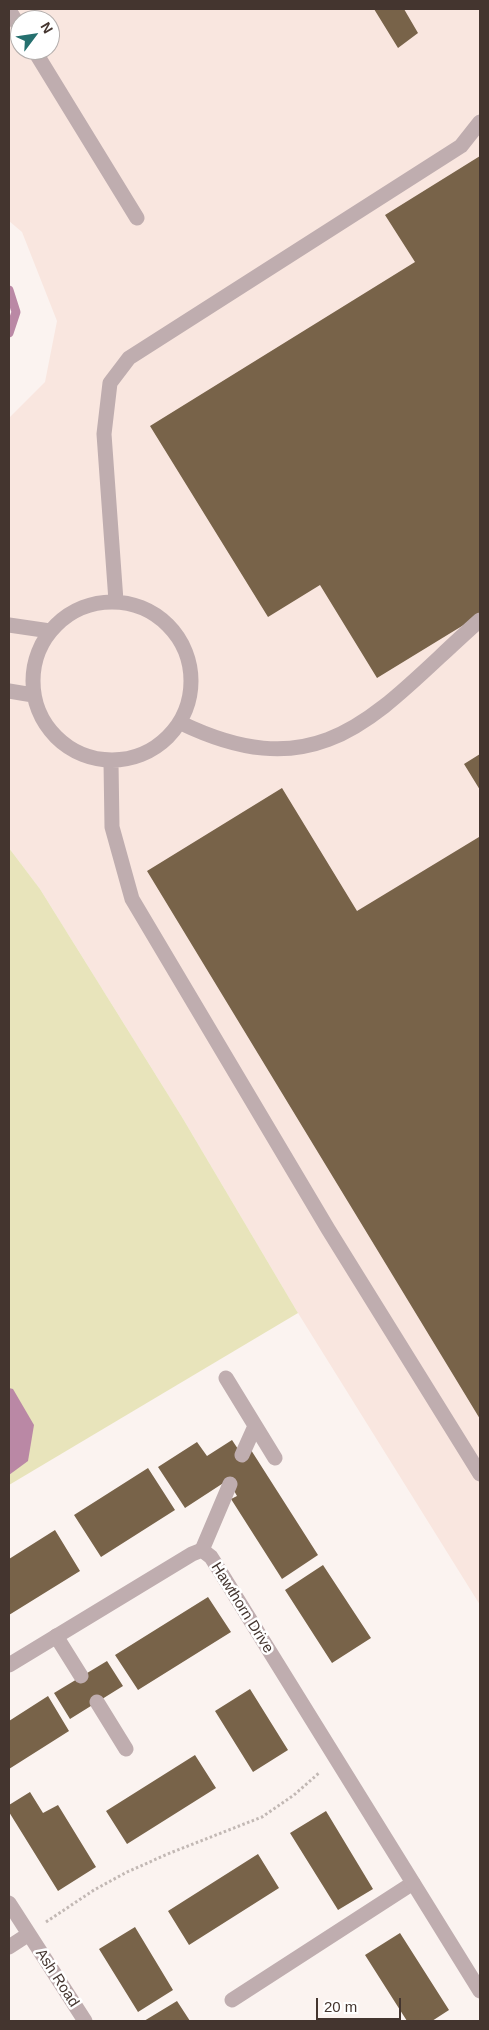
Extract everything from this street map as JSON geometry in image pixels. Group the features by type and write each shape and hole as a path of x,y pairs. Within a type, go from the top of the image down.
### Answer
{"street":[{"path":"40,60 137,218"},
{"path":"116,601 104,434 110,383 124,364 129,358 461,146 480,122"},
{"path":"116,601 143,607 167,622 184,644 192,670 191,698 181,723 162,744 138,757 112,762 84,756 60,742 43,721 33,695 33,675 36,655 50,632 64,617 89,604 116,601"},
{"path":"181,723 209,737 250,746 284,750 311,746 336,737 391,702 480,620"},
{"path":"9,625 50,632"},
{"path":"9,691 33,695"},
{"path":"112,762 112,827 132,899 328,1229 480,1474"},
{"path":"226,1378 275,1458"},
{"path":"242,1455 255,1426"},
{"path":"202,1550 230,1484"},
{"name":"Hawthorn Drive","path":"9,1665 192,1554 202,1550 211,1557 218,1568 480,1991"},
{"path":"56,1636 81,1676"},
{"path":"97,1702 126,1748"},
{"path":"232,2000 413,1883"},
{"path":"9,1903 29,1934 9,1947"},
{"name":"Ash Road","path":"29,1934 85,2021"}],"path":[{"path":"29,1934 94,1890 127,1872 170,1853 262,1818 294,1795 336,1757"}],"shaded area":[{"path":"9,9 480,9 480,1605 298,1313 182,1117 40,889 9,848 9,418 45,382 57,321 22,232 9,221"},
{"path":"9,848 40,889 182,1117 298,1313 9,1485"},
{"path":"9,1388 13,1389 34,1425 28,1461 9,1475"}],"building":[{"path":"374,9 404,9 418,33 398,48"},
{"path":"480,156 480,615 377,678 320,585 268,617 150,426 415,262 385,215"},
{"path":"480,754 480,790 464,764"},
{"path":"282,788 357,911 480,838 480,1419 147,871"},
{"path":"232,1440 242,1455 251,1450 318,1555 282,1579 231,1499 237,1496 228,1480 185,1508 158,1467 197,1442 207,1456"},
{"path":"148,1468 175,1510 101,1557 74,1515"},
{"path":"55,1530 80,1571 9,1615 9,1559"},
{"path":"323,1565 371,1638 332,1663 285,1590"},
{"path":"208,1597 231,1632 138,1690 115,1655"},
{"path":"107,1661 123,1686 70,1719 54,1693"},
{"path":"250,1689 288,1750 253,1772 215,1711"},
{"path":"48,1696 69,1731 9,1769 9,1721"},
{"path":"195,1755 216,1788 127,1844 106,1811"},
{"path":"30,1792 43,1813 58,1805 96,1867 58,1891 9,1812 9,1805"},
{"path":"326,1811 373,1889 338,1910 290,1833"},
{"path":"258,1854 279,1888 189,1945 168,1911"},
{"path":"135,1927 173,1990 138,2012 99,1949"},
{"path":"400,1933 449,2010 432,2021 407,2021 365,1955"},
{"path":"177,2001 190,2021 144,2021"}],"waterway":[{"path":"9,290 16,312 9,333"}]}
